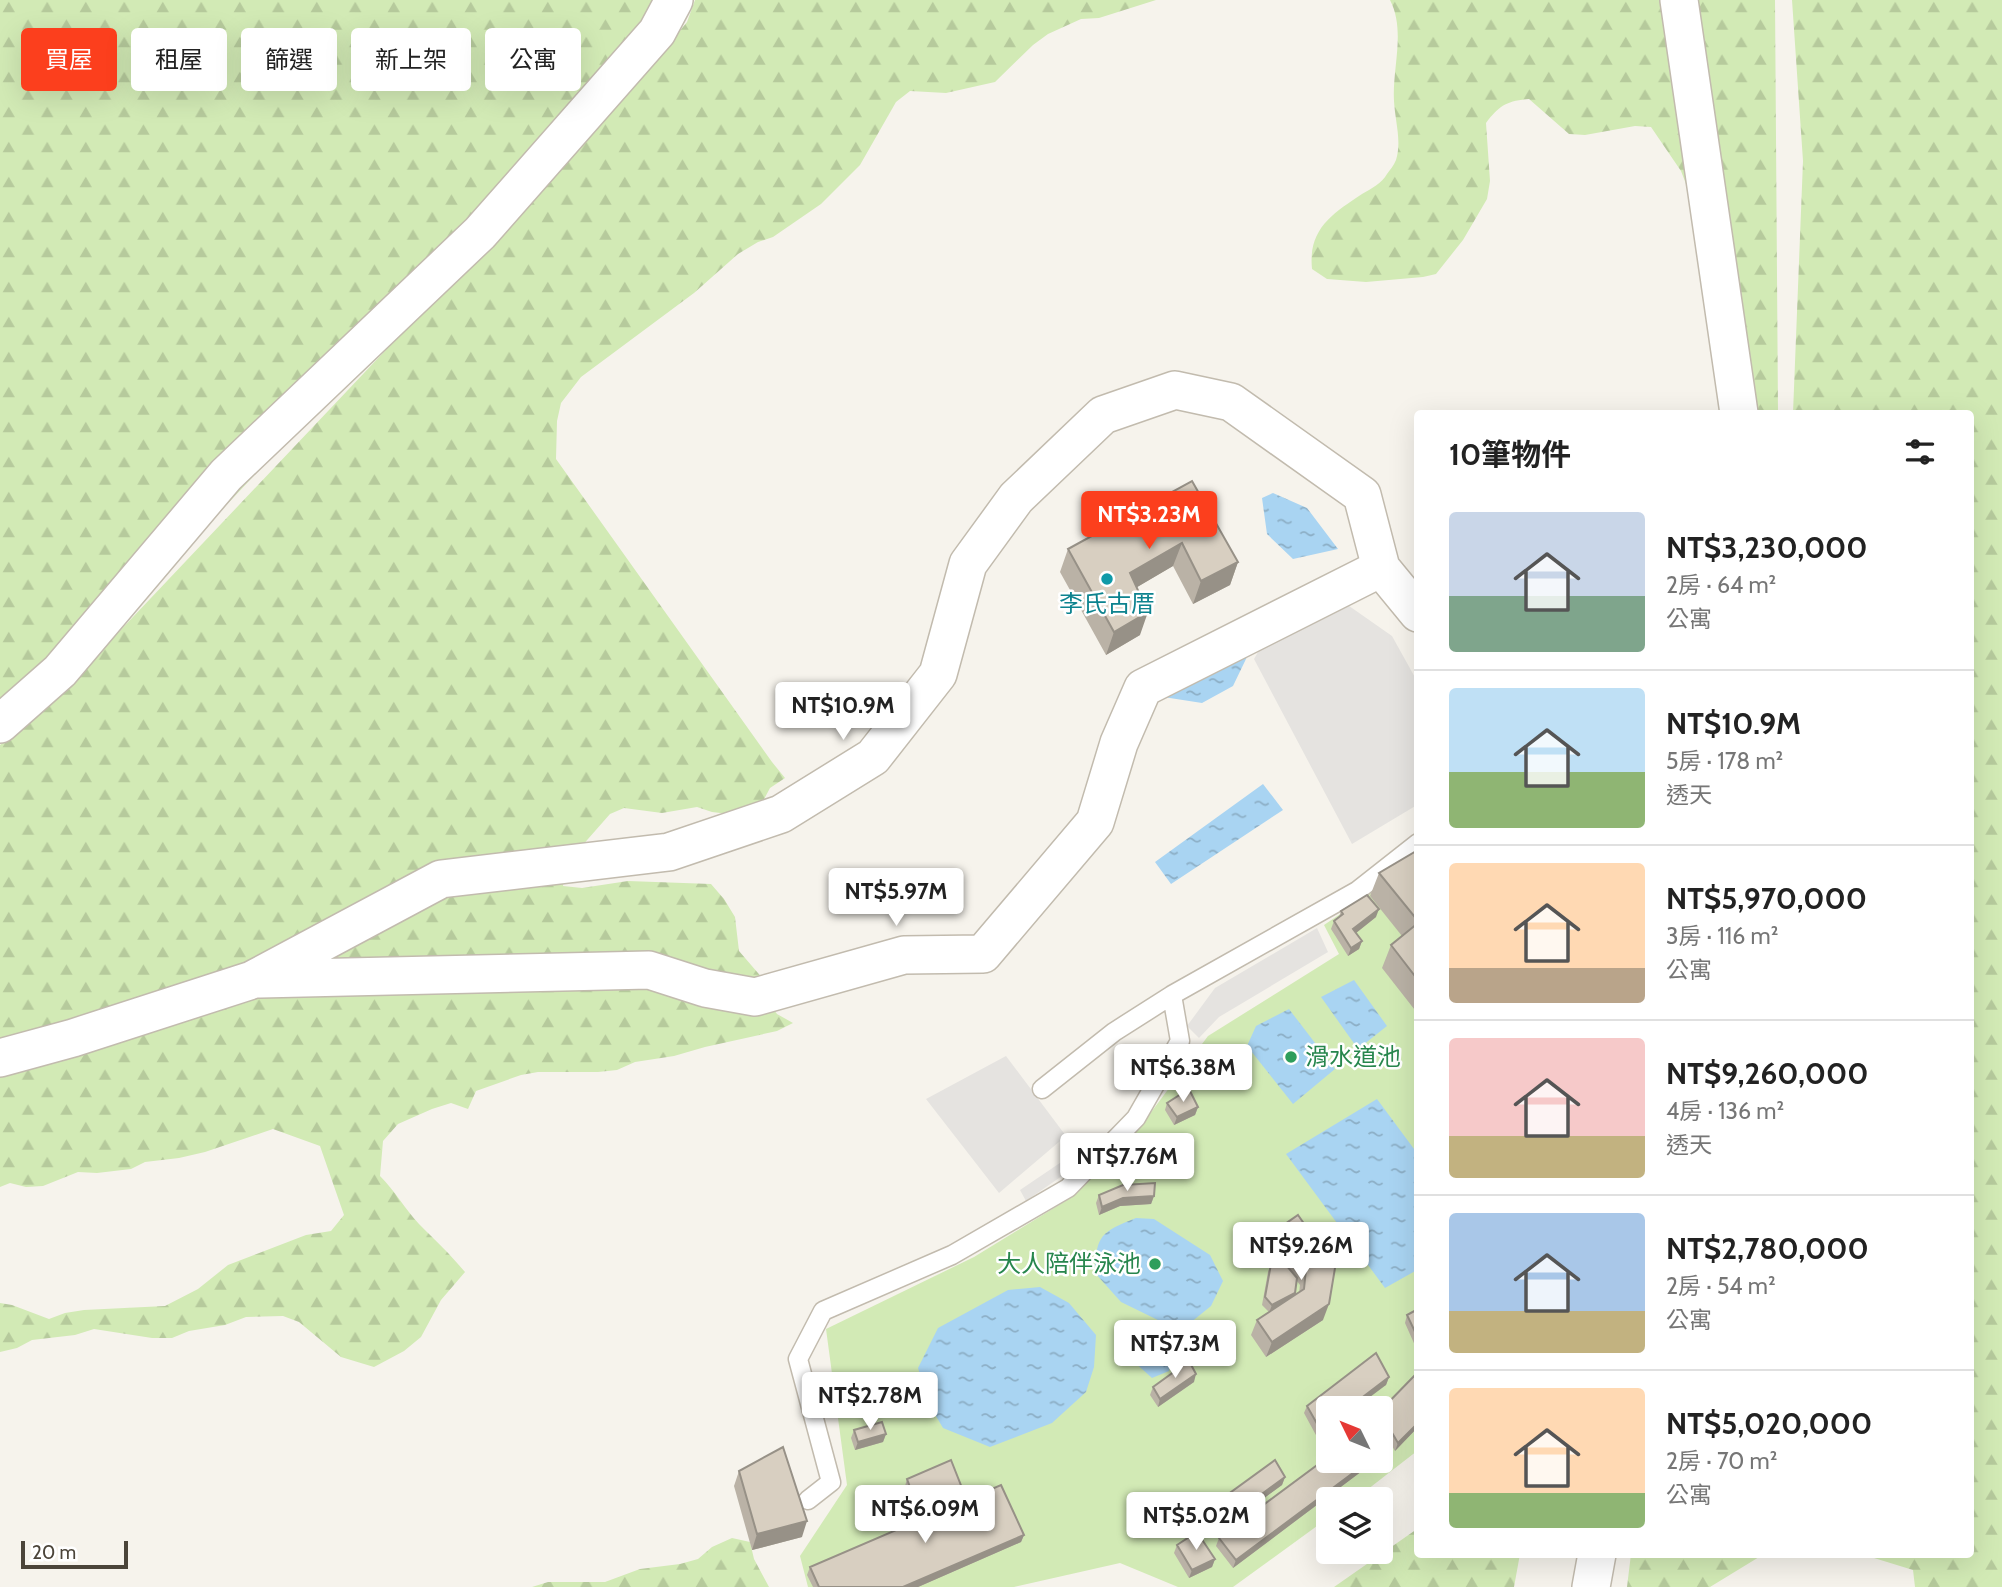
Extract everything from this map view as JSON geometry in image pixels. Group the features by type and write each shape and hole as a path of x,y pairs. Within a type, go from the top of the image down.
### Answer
{"street":[{"path":"0,724 60,671 226,475 480,233 657,32 674,0"},
{"path":"1679,0 1740,410"},
{"path":"0,1058 73,1038 252,979 441,879 669,852 781,814 873,757 938,674 968,564 1016,498 1103,415 1175,390 1231,402 1362,495 1381,568 1414,609"},
{"path":"252,979 649,970 705,988 755,997 904,956 983,954 1095,822 1119,743 1143,688 1381,568"},
{"path":"1591,1587 1596,1558"}],"lane":[{"path":"1042,1089 1114,1032 1172,995 1357,891 1414,846"},
{"path":"808,1500 831,1482 798,1359 823,1311 952,1255 1068,1188 1136,1118 1180,1041 1172,995"}],"green space":[{"path":"0,0 671,0 631,74 80,661 0,715"},
{"path":"695,0 1156,0 1099,18 1081,19 1048,34 995,82 946,93 910,91 896,102 860,165 821,204 773,237 738,254 694,293 581,377 561,403 557,421 556,459 785,778 770,788 762,803 746,816 712,812 697,807 662,813 624,808 610,814 566,864 563,886 582,888 628,881 711,884 735,917 739,951 764,980 765,997 777,1014 793,1023 777,1031 674,1056 635,1062 617,1070 538,1072 521,1075 476,1091 468,1109 451,1103 398,1124 383,1141 380,1176 419,1224 465,1272 441,1300 421,1337 404,1351 374,1367 341,1357 299,1322 283,1316 246,1317 172,1338 152,1338 94,1329 75,1335 32,1340 17,1348 0,1352 0,1303 49,1319 84,1310 165,1306 198,1289 228,1265 306,1235 331,1231 344,1215 320,1146 273,1129 205,1152 145,1162 131,1169 78,1172 43,1186 26,1187 10,1183 0,1187 0,745 43,712 631,91 687,22"},
{"path":"1390,0 1775,0 1778,410 1729,410 1693,202 1681,171 1651,127 1635,126 1585,135 1569,134 1529,99 1509,103 1499,108 1486,123 1490,181 1487,199 1463,240 1436,274 1366,282 1327,279 1312,269 1314,243 1324,224 1379,183 1396,160 1398,138 1394,88 1398,37 1395,12"},
{"path":"1792,0 2002,0 2002,1587 1915,1587 1913,1570 1874,1558 1974,1558 1974,410 1793,410 1803,161"},
{"path":"1414,864 1414,1453 1393,1470 1393,1396 1316,1396 1316,1474 1387,1474 1371,1487 1316,1487 1316,1527 1233,1587 1178,1587 1120,1563 1014,1587 808,1587 800,1556 847,1485 826,1329 974,1257 1072,1197 1134,1135 1208,1036 1339,954 1324,925"},
{"path":"1414,1531 1414,1558 1519,1558 1514,1587 1334,1587 1367,1564 1393,1564 1393,1546"},
{"path":"732,1538 750,1542 754,1559 769,1587 532,1587 548,1582 605,1582 640,1569 680,1564 698,1559 712,1547"},
{"path":"1631,1558 1757,1558 1710,1587 1627,1587"}],"shaded area":[{"path":"1342,601 1392,636 1414,676 1414,807 1352,844 1254,659 1269,633"},
{"path":"1317,928 1328,952 1219,1017 1199,1038 1187,1026 1215,988"},
{"path":"1006,1056 1066,1136 999,1193 926,1099"},
{"path":"1085,1146 1092,1155 1026,1201 1020,1190"}],"water":[{"path":"1273,493 1307,508 1338,549 1293,559 1267,534 1262,498"},
{"path":"1258,634 1233,686 1202,703 1157,696"},
{"path":"1263,784 1283,810 1171,884 1155,862"},
{"name":"滑水道池","path":"1354,980 1387,1026 1358,1049 1321,997"},
{"name":"滑水道池","path":"1289,1009 1335,1069 1293,1104 1247,1046 1256,1026"},
{"path":"1377,1099 1414,1149 1414,1272 1385,1288 1286,1154"},
{"name":"大人陪伴泳池","path":"1136,1218 1154,1219 1210,1255 1223,1281 1211,1306 1190,1323 1164,1323 1121,1302 1095,1273 1097,1250 1103,1236 1115,1227"},
{"path":"1040,1287 1069,1303 1096,1335 1094,1367 1086,1392 1052,1423 990,1447 943,1428 930,1406 918,1368 938,1328 1008,1290"},
{"path":"1149,1333 1160,1342 1171,1358 1169,1371 1152,1378 1132,1360 1137,1339"}],"building":[{"name":"李氏古厝","path":"1192,481 1238,562 1201,581 1182,543 1130,573 1148,612 1114,632 1068,549"},
{"path":"1414,852 1414,916 1379,873"},
{"path":"1367,895 1379,909 1353,929 1362,941 1351,948 1334,921 1343,914 1341,911"},
{"path":"1414,926 1414,975 1391,945"},
{"path":"1189,1089 1198,1107 1177,1117 1167,1103"},
{"path":"1155,1183 1154,1196 1123,1198 1102,1207 1099,1195 1123,1185"},
{"path":"1298,1215 1335,1268 1329,1304 1272,1342 1257,1320 1304,1289 1306,1269 1275,1231"},
{"path":"1281,1259 1297,1278 1295,1293 1272,1305 1265,1297 1271,1264"},
{"path":"1414,1311 1414,1330 1407,1315"},
{"path":"1376,1353 1389,1377 1364,1396 1320,1396"},
{"path":"1189,1361 1196,1374 1160,1399 1153,1387"},
{"path":"1414,1376 1414,1427 1398,1443 1393,1434 1393,1398"},
{"path":"1316,1399 1316,1422 1307,1406"},
{"path":"882,1422 886,1434 858,1442 854,1430"},
{"path":"783,1447 807,1521 757,1534 739,1471"},
{"path":"951,1460 962,1488 917,1506 907,1479"},
{"path":"1275,1460 1285,1477 1217,1527 1205,1511"},
{"path":"1316,1466 1316,1474 1352,1474 1334,1487 1316,1487 1316,1500 1236,1560 1219,1538"},
{"path":"1001,1485 1024,1535 903,1587 819,1587 810,1567"},
{"path":"1197,1532 1215,1559 1192,1570 1177,1545"}],"place":[{"name":"李氏古厝","path":"1107,579"},
{"name":"滑水道池","path":"1291,1057"},
{"name":"大人陪伴泳池","path":"1155,1264"}]}
